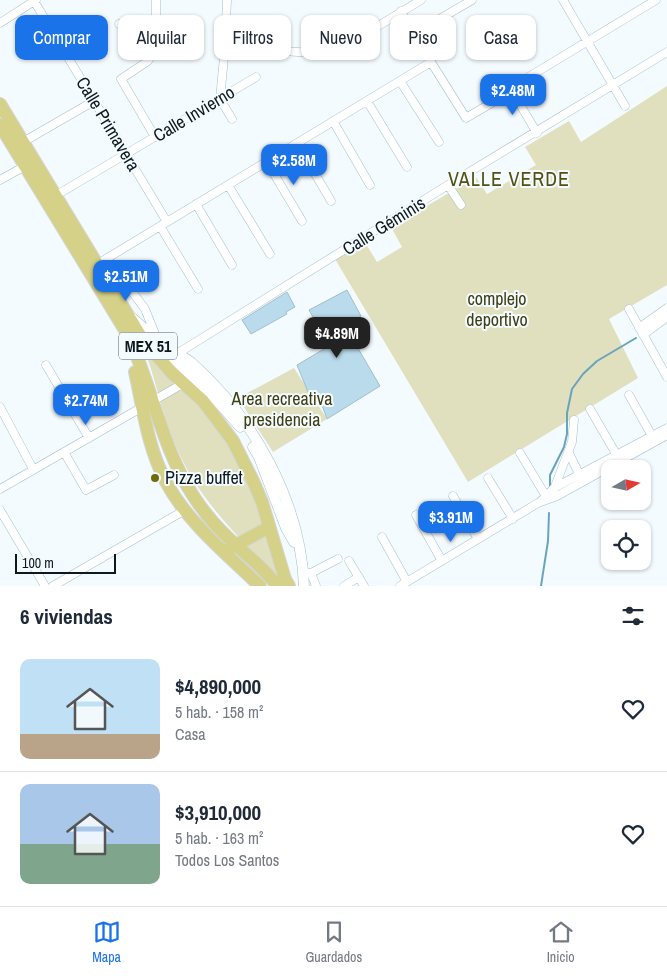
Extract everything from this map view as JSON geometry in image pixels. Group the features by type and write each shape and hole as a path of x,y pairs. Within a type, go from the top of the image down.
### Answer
{"main road":[{"name":"MEX 51","path":"0,104 55,196 102,261 123,309 143,340 170,358 184,383 203,402 233,441 262,502 288,586"},
{"name":"MEX 51","path":"0,125 128,336 148,404"},
{"path":"148,404 150,438 159,467 166,482 185,510 230,548 263,569 277,586"},
{"path":"148,404 182,478 230,548 260,586"},
{"path":"230,548 271,533"}],"street":[{"path":"0,23 35,0"},
{"name":"Calle Primavera","path":"35,0 126,154 198,289"},
{"path":"156,0 156,15"},
{"path":"226,15 227,0"},
{"path":"291,52 327,54 334,52 421,0"},
{"path":"446,15 472,0"},
{"path":"563,0 625,106"},
{"path":"537,133 512,89 587,40 656,0"},
{"path":"401,11 403,15"},
{"name":"Calle Géminis","path":"170,358 448,185 537,133 667,52"},
{"path":"149,60 121,79 155,137"},
{"path":"224,60 220,99 232,119"},
{"path":"316,586 307,572 279,495 268,458 252,433 190,362 170,358 160,342 145,309 102,261 431,62 466,118 500,98"},
{"name":"Calle Invierno","path":"55,196 256,78"},
{"path":"400,81 439,142"},
{"path":"367,100 407,167"},
{"path":"23,142 94,101"},
{"path":"333,121 370,184"},
{"path":"297,143 331,201"},
{"path":"266,162 302,221"},
{"path":"0,180 25,166"},
{"path":"228,185 270,254"},
{"path":"448,185 461,205"},
{"path":"196,204 232,265"},
{"path":"641,332 667,308"},
{"path":"123,309 160,342"},
{"path":"628,309 667,377"},
{"path":"641,332 667,317"},
{"path":"46,365 89,438"},
{"path":"0,489 184,383"},
{"path":"628,395 652,436"},
{"path":"0,407 33,469"},
{"path":"590,409 618,458"},
{"path":"382,537 404,584 538,504 547,498 554,488 569,454 574,420"},
{"path":"547,498 557,496 667,428"},
{"path":"554,488 667,436"},
{"path":"64,452 86,490 114,475"},
{"path":"520,453 547,498"},
{"path":"569,454 580,476"},
{"path":"488,478 513,519"},
{"path":"554,488 557,496"},
{"path":"453,496 478,539"},
{"path":"0,510 45,586"},
{"path":"53,586 185,510"},
{"path":"416,515 442,561"},
{"path":"271,533 290,525"},
{"path":"307,572 338,559"},
{"path":"349,561 364,586"},
{"path":"304,586 307,572"},
{"path":"344,586 359,577"}],"green space":[{"name":"complejo deportivo","path":"667,86 667,285 609,319 638,378 468,482 335,259 364,241 377,262 402,247 391,227 476,177 487,194 536,165 525,147 569,121 581,142"},
{"path":"133,328 232,443 261,503 284,584 212,507 189,472 174,442 149,363"},
{"name":"Area recreativa presidencia","path":"294,368 327,419 273,452 238,398"}],"building":[{"path":"347,290 361,316 345,326 380,386 327,419 323,408 308,392 297,365 329,346 309,310"},
{"path":"287,292 295,307 286,312 287,314 251,334 242,320"}],"waterway":[{"path":"550,487 550,475 564,447 567,434 567,413 572,389 583,374 597,361 636,338"},
{"path":"541,586 548,541 549,513"}],"place":[{"name":"Pizza buffet","path":"155,478"}],"district":[{"name":"VALLE VERDE","path":"509,179"}]}
